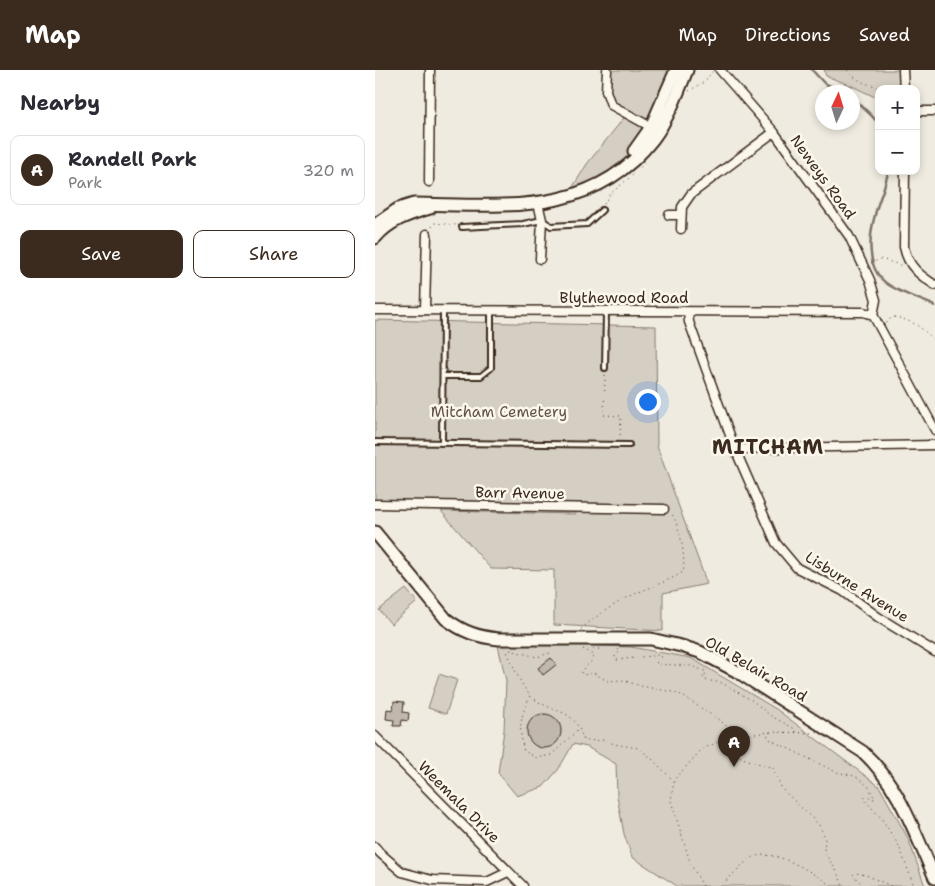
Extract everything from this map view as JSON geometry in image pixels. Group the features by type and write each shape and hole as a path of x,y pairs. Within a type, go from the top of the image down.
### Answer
{"main road":[{"path":"654,129 676,70"},
{"path":"375,225 398,209 414,204 538,204 566,198 600,183 654,129 678,92 687,70"},
{"path":"375,238 394,221 444,204"},
{"name":"Old Belair Road","path":"375,532 446,619 458,629 470,634 502,643 569,639 651,639 700,652 738,672 863,752 887,778 897,795 935,878"}],"street":[{"path":"429,182 430,70"},
{"path":"607,70 606,91 611,105 654,129"},
{"name":"Neweys Road","path":"720,70 774,132 849,236 870,280 875,300 873,315"},
{"path":"903,70 904,85"},
{"path":"920,111 935,111"},
{"path":"681,229 682,207 691,194 774,132"},
{"path":"905,175 904,247 909,263 916,271 935,285"},
{"path":"538,204 542,220 541,260"},
{"path":"669,215 681,215"},
{"path":"425,310 427,234"},
{"name":"Blythewood Road","path":"375,310 863,312 873,315"},
{"name":"Lisburne Avenue","path":"688,312 689,322 735,449 775,543 797,568 843,591 878,617 935,652"},
{"path":"873,315 935,430"},
{"path":"735,449 935,445"},
{"name":"Barr Avenue","path":"375,504 664,509"},
{"name":"Weemala Drive","path":"375,736 523,886"},
{"path":"375,847 403,872 432,880 487,882 508,872"}],"lane":[{"path":"462,227 523,224 542,220 551,226 587,224 602,210"},
{"path":"442,443 443,310"},
{"path":"443,376 481,376 491,368 491,310"},
{"path":"605,368 606,312"},
{"path":"375,442 629,445"}],"path":[{"path":"847,70 853,77 875,86"},
{"path":"427,234 435,223 462,227"},
{"path":"870,263 877,260 903,266 909,263"},
{"path":"883,332 888,320 894,317 919,325 935,341"},
{"path":"605,368 604,415 621,416 620,445"},
{"path":"569,639 598,616 623,600 683,572 685,564 681,540 674,517 664,509"},
{"path":"502,643 514,647"},
{"path":"502,643 518,653 537,657 549,653"},
{"path":"502,643 529,696 541,704 569,716 580,728 583,739 588,741 604,740 614,744 638,748 673,780"},
{"path":"604,649 581,649 594,655 593,660 581,670 583,674 594,673 607,681 622,680 641,686 678,692 728,728 735,752 741,758 773,768 782,789 819,825 825,837 824,852 836,870 843,886"},
{"path":"617,649 620,651 615,656 617,660 659,655 663,658 657,664 691,666 705,671 705,674 702,676 705,680 722,684 753,701 771,716 795,729 796,732"},
{"path":"529,696 521,714 520,734 524,751 537,758 551,755 580,728"},
{"path":"703,886 691,865 671,801 673,780 702,749 730,736 770,732 834,734"},
{"path":"770,732 767,734 769,739 836,772 858,778 868,786 875,798 872,799 868,796 864,799 881,819 899,846 914,886"},
{"path":"718,886 753,857 764,855 781,858 799,866 818,876 831,886"},
{"path":"863,886 853,875 855,873 891,886"}],"green space":[{"path":"607,70 676,70 651,126 618,175 566,198 587,164 627,114 611,105"},
{"path":"824,70 903,70 904,85 875,85 875,97 860,90 860,85 849,85 826,76"},
{"name":"Mitcham Cemetery","path":"375,320 656,326 657,446 707,584 663,593 663,631 554,625 554,570 491,569 441,511 576,514 577,504 375,501"},
{"path":"406,589 417,602 391,624 379,610"},
{"path":"549,644 631,647 691,658 776,709 879,786 908,838 925,886 677,886 632,857 624,834 617,796 616,764 587,747 573,744 558,770 543,787 517,796 498,773 504,730 506,681 498,645"},
{"path":"439,674 457,680 446,714 428,708"}],"building":[{"path":"551,658 557,664 543,675 538,668"},
{"path":"394,701 404,702 403,712 409,713 408,721 402,720 401,726 393,726 394,720 386,719 387,709 393,710"},
{"path":"544,714 551,715 556,719 560,724 560,738 556,743 551,747 544,748 537,747 532,743 528,738 527,731 528,724 532,719 537,715"}],"waterway":[{"path":"812,70 828,85"},
{"path":"860,105 875,120"},
{"path":"887,175 876,209 871,232 871,251 875,269 880,277 891,287 935,306"}],"place":[{"name":"Randell Park","path":"734,767"}],"district":[{"name":"MITCHAM","path":"768,447"}]}
